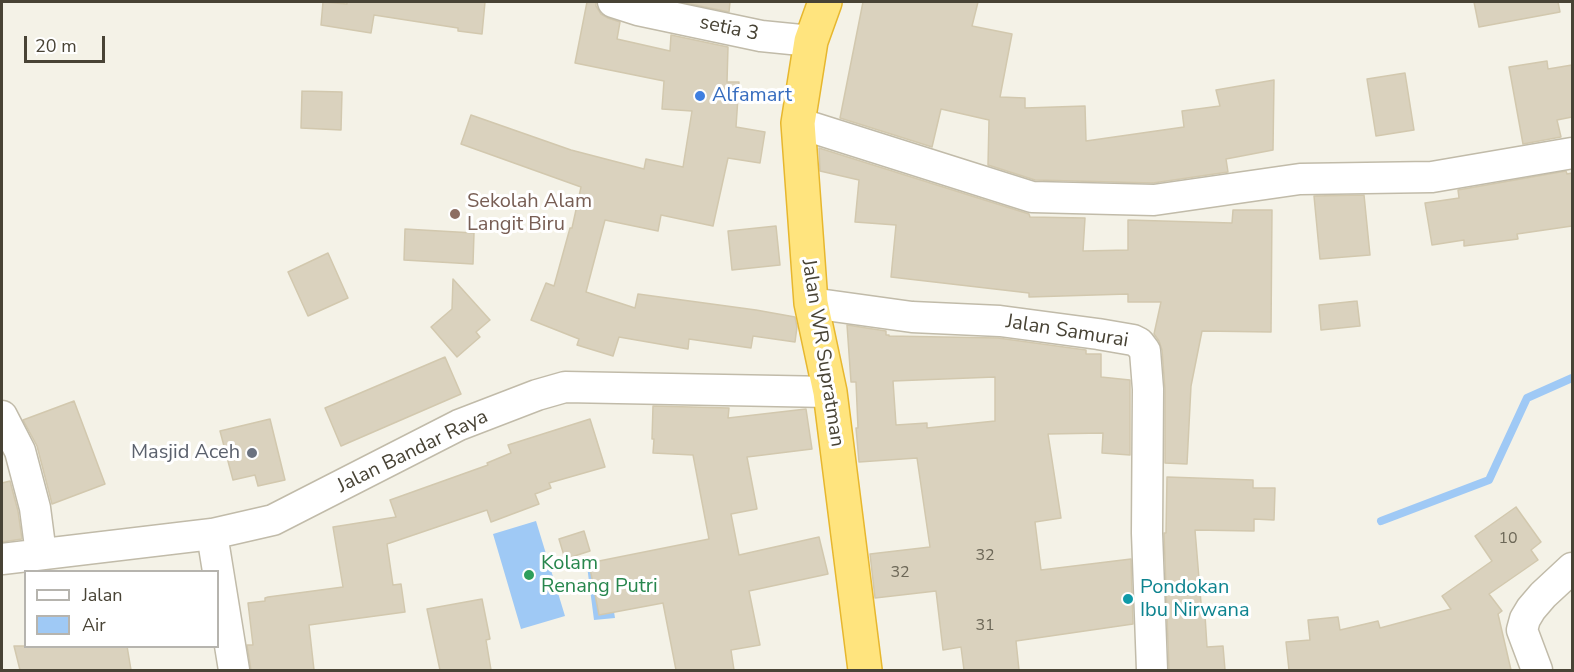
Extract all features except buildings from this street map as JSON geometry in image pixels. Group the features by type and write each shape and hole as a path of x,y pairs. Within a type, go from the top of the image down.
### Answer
{"highway":[{"name":"Jalan WR Supratman","path":"825,2 811,41 798,123 810,303 830,392 865,670"}],"street":[{"name":"setia 3","path":"613,2 638,10 761,36 811,41"},
{"path":"798,123 1032,197 1154,200 1300,179 1432,177 1572,153"},
{"name":"Jalan Samurai","path":"810,303 912,316 1000,321 1098,334 1139,343 1144,351 1148,389 1147,533 1152,670"},
{"name":"Jalan Bandar Raya","path":"2,559 212,534 273,520 459,425 537,395 565,387 830,392"},
{"path":"2,416 20,451 35,508 41,554"},
{"path":"212,534 218,570"},
{"path":"1538,670 1522,630 1525,619 1531,609 1572,568"},
{"path":"219,577 234,670"}],"water":[{"name":"Kolam Renang Putri","path":"536,521 565,616 521,629 493,534"},
{"path":"606,562 615,618 594,620 587,566"}],"waterway":[{"path":"1381,521 1489,480 1527,398 1572,378"}],"place":[{"name":"Alfamart","path":"700,96"},
{"name":"Sekolah Alam Langit Biru","path":"455,214"},
{"name":"Masjid Aceh","path":"252,453"},
{"name":"Kolam Renang Putri","path":"529,575"},
{"name":"Pondokan Ibu Nirwana","path":"1128,599"}]}
